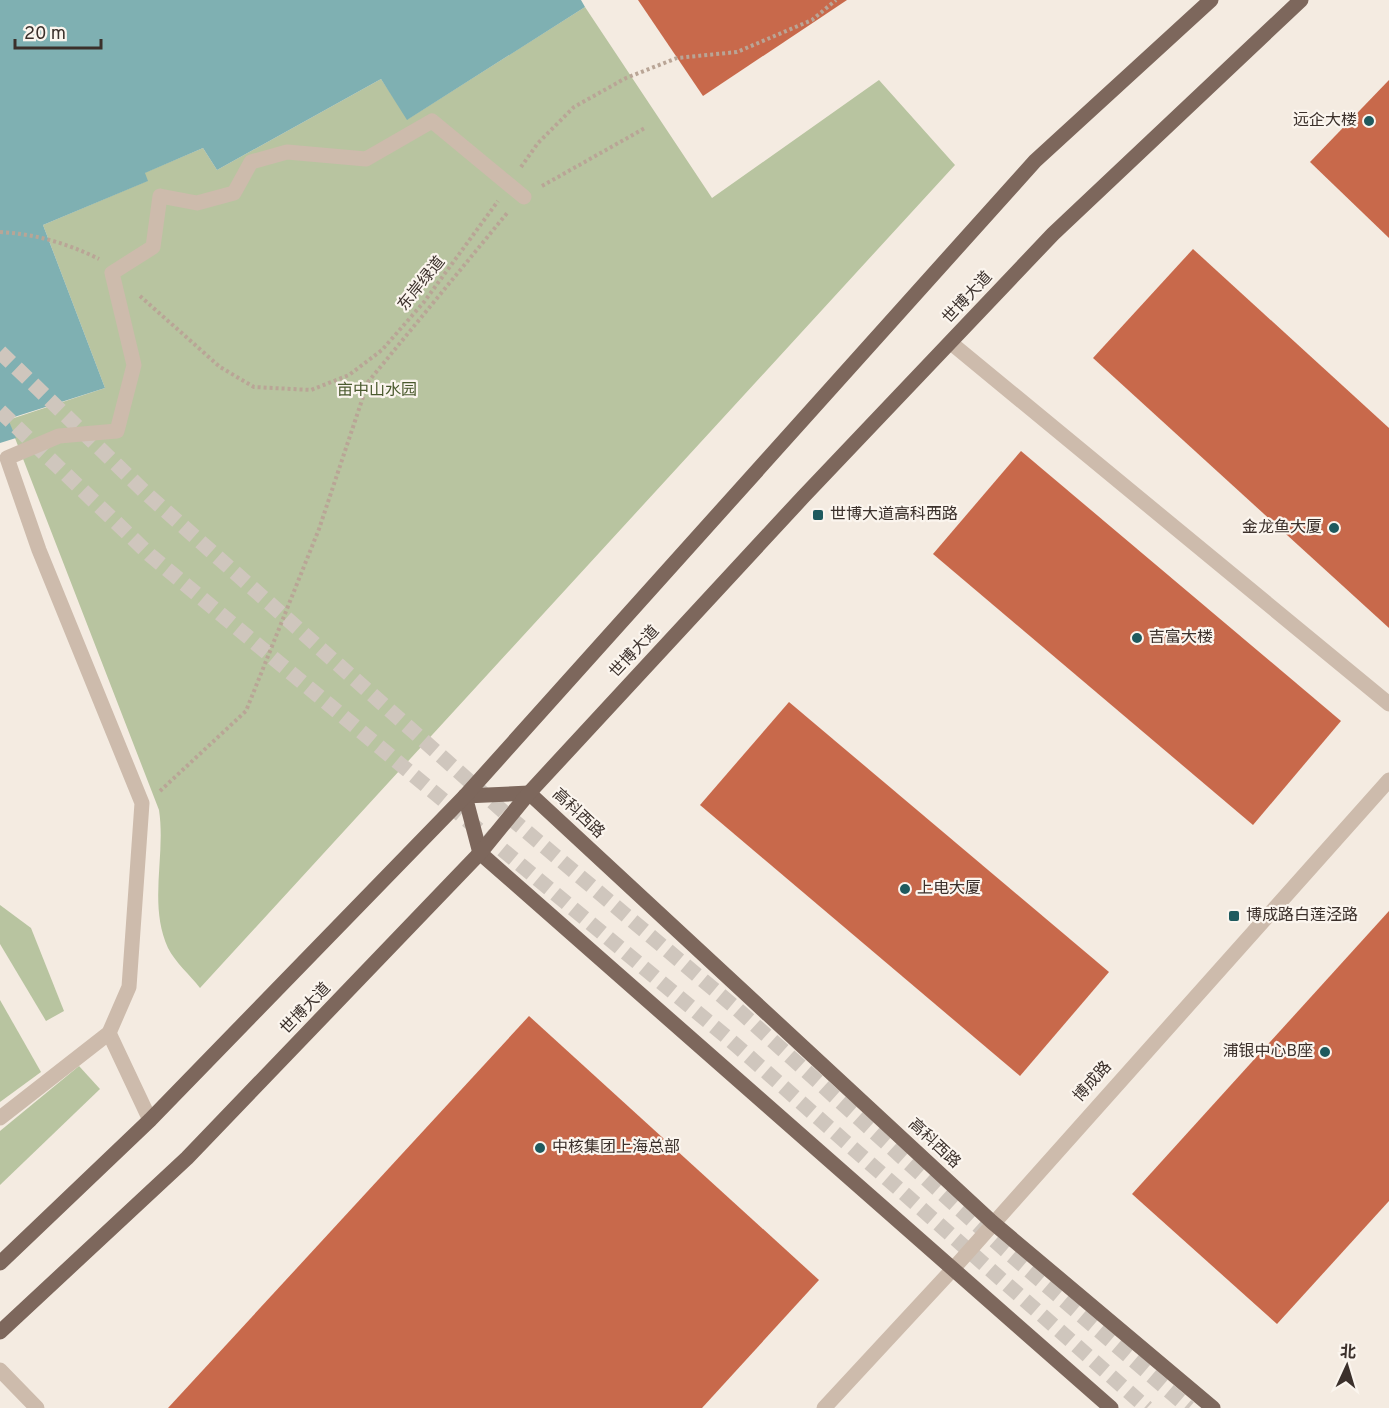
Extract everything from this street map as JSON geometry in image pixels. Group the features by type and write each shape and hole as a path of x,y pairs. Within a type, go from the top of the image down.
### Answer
{"main road":[{"name":"世博大道","path":"0,1263 150,1120 465,796 1035,161 1211,0"},
{"name":"世博大道","path":"0,1332 187,1158 480,853 529,793 803,497 1053,234 1301,0"},
{"name":"高科西路","path":"465,796 529,793 992,1222 1213,1408"},
{"path":"465,796 480,853 1111,1408"}],"street":[{"path":"0,1118 110,1033 129,987 142,803 39,550 7,458 59,436 117,431 134,365 112,273 153,247 160,196 197,204 234,193 251,162 287,152 366,159 432,121 524,197"},
{"path":"951,343 1389,704"},
{"name":"博成路","path":"824,1408 953,1269 992,1222 1389,780"},
{"path":"110,1033 150,1120"},
{"path":"0,1370 37,1408"}],"path":[{"name":"东岸绿道","path":"0,232 50,240 102,261 115,270 132,290 220,367 254,387 311,390 349,375 382,350 424,302 472,240 538,143 574,107 626,78 677,58 737,52 812,20 836,0"},
{"path":"142,803 172,782 246,711 319,530 368,381 500,221 524,197 645,128"}],"green space":[{"name":"亩中山水园","path":"585,7 712,198 879,80 955,165 200,988 171,953 162,931 158,897 161,845 159,810 8,420 105,388 43,225 147,181 144,173 203,148 217,170 381,79 408,119"},
{"path":"0,905 31,928 64,1011 46,1021 0,944"},
{"path":"0,1000 41,1072 0,1102"},
{"path":"79,1066 100,1089 0,1185 0,1131"}],"water":[{"path":"0,0 581,0 585,7 407,120 381,79 217,170 203,148 145,173 148,181 43,225 105,388 8,419 16,438 0,443"}],"building":[{"path":"638,0 847,0 703,96"},
{"name":"远企大楼","path":"1389,80 1389,238 1310,162"},
{"name":"金龙鱼大厦","path":"1193,249 1389,428 1389,628 1093,358"},
{"name":"吉富大楼","path":"1021,451 1341,721 1253,825 933,554"},
{"name":"上电大厦","path":"789,702 1109,972 1020,1076 700,805"},
{"name":"浦银中心B座","path":"1389,911 1389,1201 1277,1324 1132,1194"},
{"name":"中核集团上海总部","path":"529,1016 819,1280 702,1408 168,1408"}],"tunnel":[{"path":"0,352 149,496 514,821 736,1008 1004,1249 1189,1408"},
{"path":"0,411 150,555 729,1039 1147,1408"}],"place":[{"name":"远企大楼","path":"1369,121"},
{"name":"世博大道高科西路","path":"818,515"},
{"name":"金龙鱼大厦","path":"1334,528"},
{"name":"吉富大楼","path":"1137,638"},
{"name":"上电大厦","path":"905,889"},
{"name":"博成路白莲泾路","path":"1234,916"},
{"name":"浦银中心B座","path":"1325,1052"},
{"name":"中核集团上海总部","path":"540,1148"}]}
